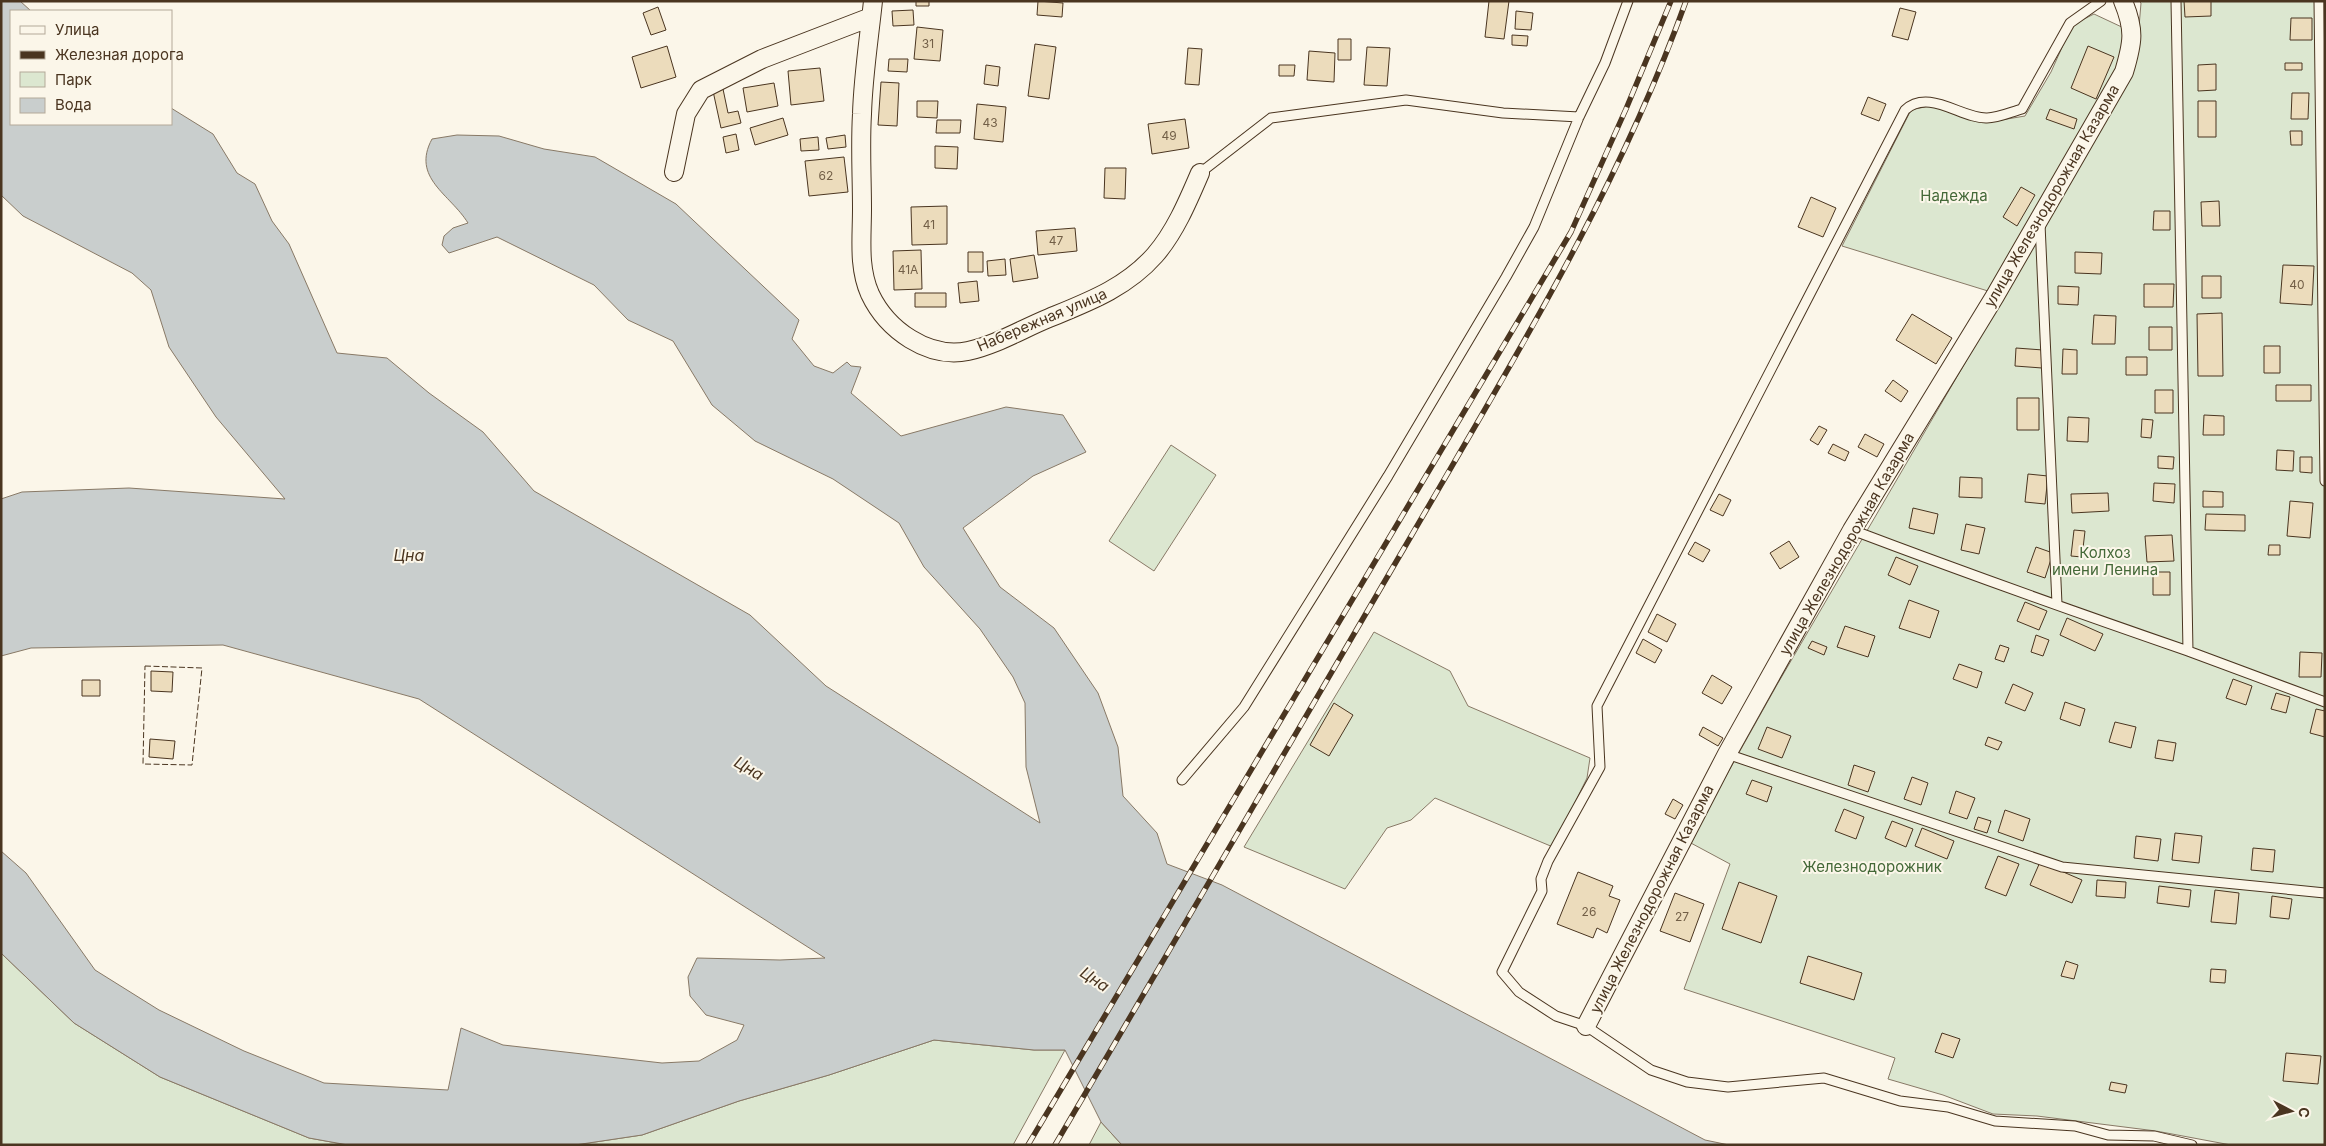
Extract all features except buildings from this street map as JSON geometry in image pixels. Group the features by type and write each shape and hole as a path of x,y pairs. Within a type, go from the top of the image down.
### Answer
{"street":[{"name":"улица Железнодорожная Казарма","path":"1586,1026 1727,754 1852,530 1995,296 2124,72 2133,35 2132,21 2123,1"},
{"path":"674,172 686,114 701,90 762,59 872,9"},
{"name":"Набережная улица","path":"872,9 862,114 860,254 864,279 871,296 893,325 905,337 920,345 939,350 966,351 992,344 1104,295 1126,282 1155,255 1183,212 1200,172"}],"lane":[{"path":"1182,780 1244,707 1388,476 1506,277 1534,227 1579,117 1605,63 1628,1"},
{"path":"2102,1 2070,23 2022,109 1987,118 1928,102 1912,104 1905,110 1597,706 1600,767 1548,862 1541,880 1542,892 1502,972 1519,992 1556,1016 1586,1026 1651,1070 1687,1082 1728,1087 1824,1078 1900,1101 1948,1107 1995,1121 2075,1126 2108,1135 2154,1136 2192,1145"},
{"path":"2176,1 2188,651"},
{"path":"2319,1 2325,481"},
{"path":"1200,172 1271,118 1406,100 1503,113 1579,117"},
{"path":"2040,217 2057,604"},
{"path":"1852,530 2325,702"},
{"path":"1727,754 2062,868 2325,893"}],"green space":[{"name":"Колхоз имени Ленина","path":"2139,1 2325,1 2325,1145 2231,1145 2156,1131 2037,1116 1993,1114 1943,1095 1888,1079 1895,1058 1684,989 1730,864 1689,842 1778,683 1972,351 2126,71 2138,39 2141,3"},
{"name":"Надежда","path":"2094,14 2126,29 2122,56 2098,102 1988,291 1842,246 1911,110 1929,106 1989,122 2025,116 2051,72 2072,25"},
{"path":"1171,445 1216,475 1154,571 1109,541"},
{"path":"1374,632 1450,671 1468,706 1590,758 1587,778 1553,847 1435,798 1411,820 1387,828 1345,889 1244,847"},
{"path":"1,953 74,1023 160,1077 309,1138 348,1145 1,1145"},
{"path":"934,1040 1034,1050 1065,1050 1013,1145 575,1145 642,1135 739,1101 829,1075"},
{"path":"1101,1122 1122,1145 1089,1145"}],"water":[{"name":"Цна","path":"1,1 20,1 30,10 10,10 10,125 172,125 172,109 213,134 237,173 255,184 272,221 289,244 337,353 387,358 429,393 483,432 534,491 750,615 826,686 1040,823 1026,767 1025,703 1013,677 980,629 924,567 899,523 833,479 755,441 712,405 673,341 628,320 594,285 497,237 449,253 442,245 444,236 453,228 468,223 435,185 429,175 426,164 427,153 432,139 457,135 499,136 544,149 595,157 676,204 799,320 792,339 814,366 833,373 847,362 851,366 861,367 851,393 901,436 1006,407 1063,415 1086,452 1033,476 963,528 1000,587 1054,628 1098,693 1118,747 1123,796 1157,833 1167,864 1222,885 1705,1140 1729,1145 1122,1145 1101,1122 1065,1050 1034,1050 934,1040 829,1075 739,1101 642,1135 575,1145 348,1145 309,1138 160,1077 74,1023 1,953 1,851 26,873 95,970 159,1010 244,1051 324,1083 448,1090 461,1028 503,1045 662,1063 699,1061 737,1040 744,1025 706,1015 690,996 688,977 697,958 780,960 825,958 419,699 223,645 31,648 1,656 1,499 22,492 129,488 285,499 216,417 169,347 151,290 132,273 23,216 1,195"}],"railway":[{"path":"1028,1145 1571,232 1626,109 1671,1"},
{"path":"1055,1145 1524,342 1595,209 1628,141 1659,71 1686,1"}],"fence":[{"path":"145,666 202,668 192,765 143,764 145,666"}],"park label":[{"name":"Железнодорожник","path":"1872,867"}]}
